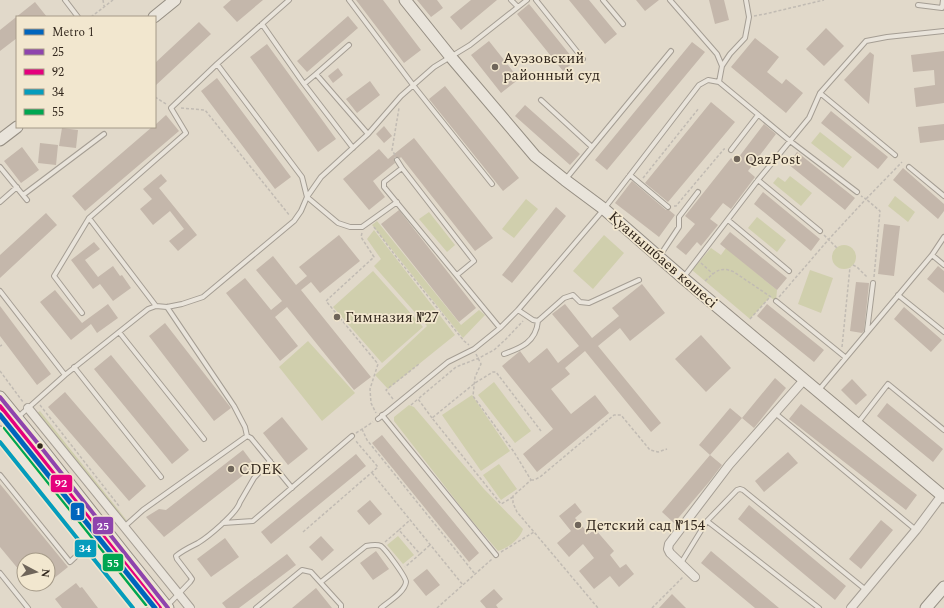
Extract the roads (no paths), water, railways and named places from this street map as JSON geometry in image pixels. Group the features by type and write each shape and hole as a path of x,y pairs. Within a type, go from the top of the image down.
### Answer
{"street":[{"path":"155,16 175,0"},
{"name":"Қуанышбаев көшесі","path":"405,0 450,56 535,156 604,209 658,257 943,496"},
{"path":"0,140 16,127"},
{"path":"695,577 670,553 668,549 669,544 729,465 804,380"},
{"path":"0,397 167,607"},
{"path":"28,408 190,608"},
{"path":"0,432 141,608"},
{"path":"851,608 943,496"},
{"path":"926,608 944,587"}],"lane":[{"path":"65,0 77,16"},
{"path":"82,313 54,276 89,218 186,133 171,108 217,64 289,0"},
{"path":"349,0 413,85 492,184"},
{"path":"512,0 518,7"},
{"path":"17,418 65,374 148,310 156,306 167,307 203,297 294,221 307,197 321,177 368,134 401,96 413,85 434,67 470,45 527,0"},
{"path":"536,0 583,58"},
{"path":"603,0 623,24"},
{"path":"670,0 717,54 722,66"},
{"path":"719,82 722,66 730,54 745,38 749,17 746,0"},
{"path":"918,5 942,8 942,0"},
{"path":"262,24 304,84 353,148"},
{"path":"683,278 758,180 809,118 820,93 866,41 887,37 944,31"},
{"path":"304,84 349,45"},
{"path":"565,180 671,51"},
{"path":"217,64 302,177 307,197 338,223 350,227 362,227 397,202"},
{"path":"316,74 368,134"},
{"path":"378,419 448,362 474,349 500,328 518,310 604,209 699,85 708,80 719,82 790,141 856,192"},
{"path":"820,93 895,156"},
{"path":"541,100 592,147"},
{"path":"731,150 758,115"},
{"path":"23,195 104,134"},
{"path":"397,160 474,261 457,275"},
{"path":"0,167 27,200"},
{"path":"909,167 944,196"},
{"path":"402,168 384,182 384,187 500,328"},
{"path":"630,175 668,207"},
{"path":"758,180 820,231"},
{"path":"0,202 17,187"},
{"path":"658,257 679,227 679,217 698,192"},
{"path":"89,218 156,306"},
{"path":"728,220 789,271"},
{"path":"818,391 932,255 944,237"},
{"path":"932,255 944,265"},
{"path":"504,354 524,346 534,336 538,321 564,298 573,295 580,302 589,303 639,280"},
{"path":"867,331 873,283"},
{"path":"0,291 65,374"},
{"path":"898,295 944,332"},
{"path":"776,301 846,357"},
{"path":"167,307 234,406 245,427 247,436"},
{"path":"518,310 527,317 538,321"},
{"path":"119,332 204,439"},
{"path":"74,367 161,477"},
{"path":"857,424 888,384 944,430"},
{"path":"775,413 916,530"},
{"path":"382,415 496,555"},
{"path":"247,436 252,438 292,488"},
{"path":"124,527 143,510 247,436"},
{"path":"223,523 253,521 352,436"},
{"path":"167,607 192,579 176,556 199,542 223,523 239,507 240,502 254,478 270,461"},
{"path":"0,475 70,562 90,544"},
{"path":"680,564 707,522 737,490 740,489 866,590"},
{"path":"707,522 819,608"},
{"path":"321,582 366,546 373,544 381,546 397,565 400,572 405,577 406,582 403,590 380,608"},
{"path":"256,608 302,570 311,572 341,604 341,608"},
{"path":"0,573 28,608"}],"metro line":[{"name":"1","path":"0,415 155,608"}],"place":[{"name":"Ауэзовский районный суд","path":"495,67"},
{"name":"QazPost","path":"737,159"},
{"name":"Гимназия №27","path":"337,317"},
{"name":"CDEK","path":"231,469"},
{"name":"Детский сад №154","path":"578,525"}]}
